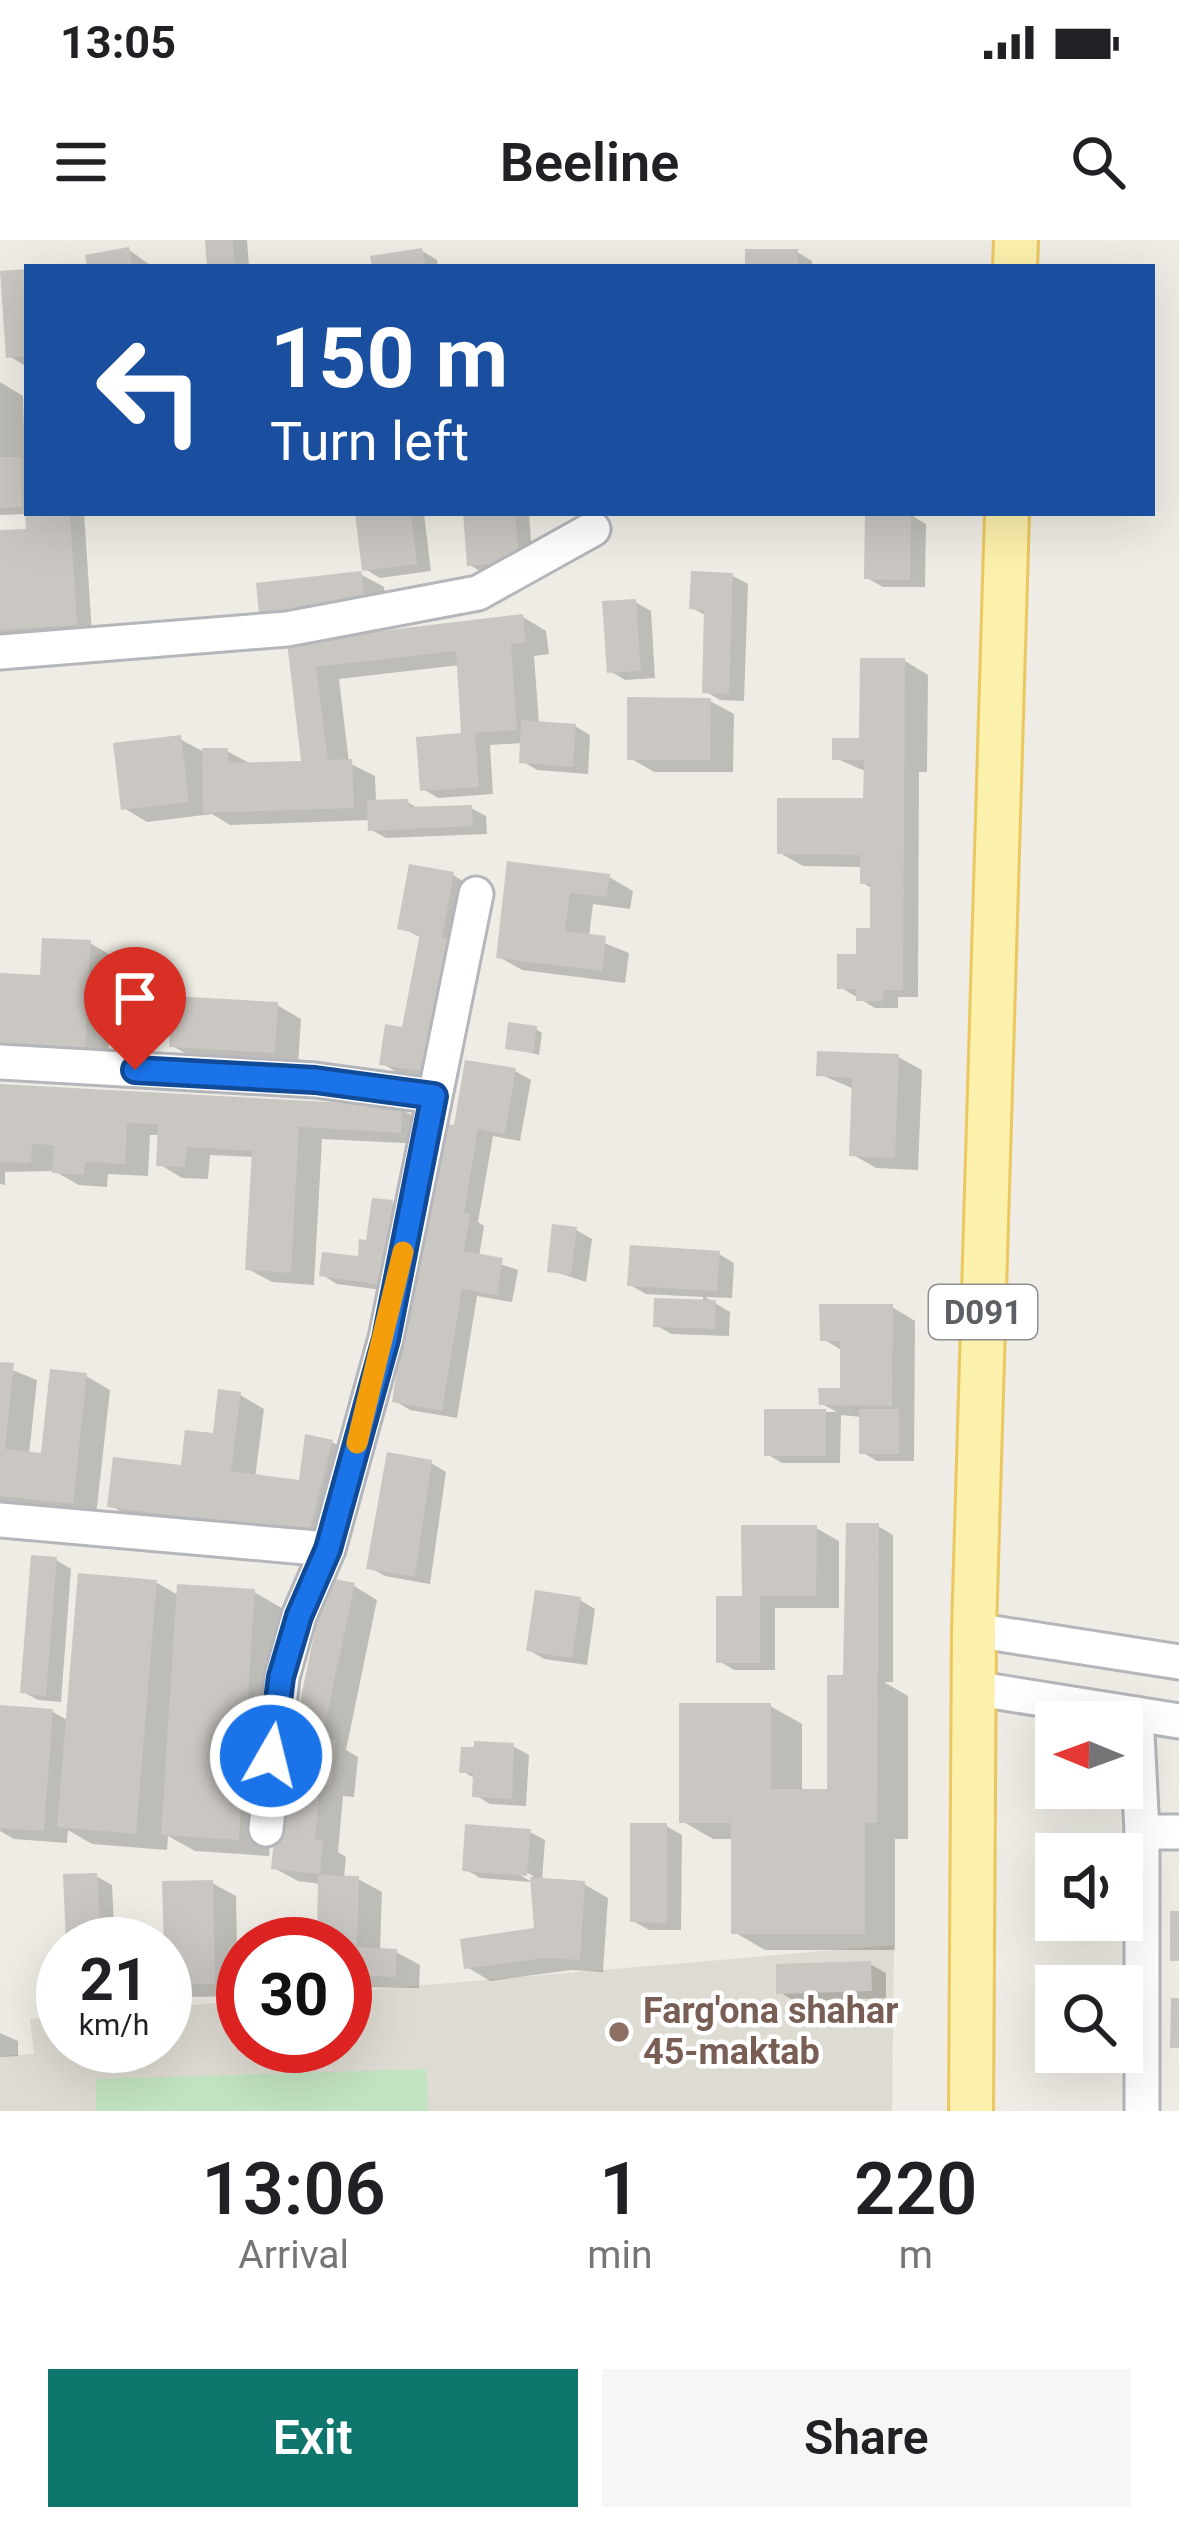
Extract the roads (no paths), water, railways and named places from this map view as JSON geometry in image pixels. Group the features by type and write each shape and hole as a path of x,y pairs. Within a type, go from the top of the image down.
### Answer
{"main road":[{"name":"D091","path":"971,2111 974,1630 1007,516"}],"street":[{"path":"0,652 287,629 478,593 593,529"},
{"path":"266,1828 281,1677 299,1616 328,1549 386,1339 476,894"},
{"path":"0,1062 315,1080 434,1096"},
{"path":"0,1520 328,1549"},
{"path":"974,1630 1179,1662"},
{"path":"973,1688 1054,1701"},
{"path":"1143,1715 1179,1721"},
{"path":"1141,1809 1142,2111"},
{"path":"1142,1832 1179,1832"}],"place":[{"name":"Farg'ona shahar 45-maktab","path":"619,2032"}]}
